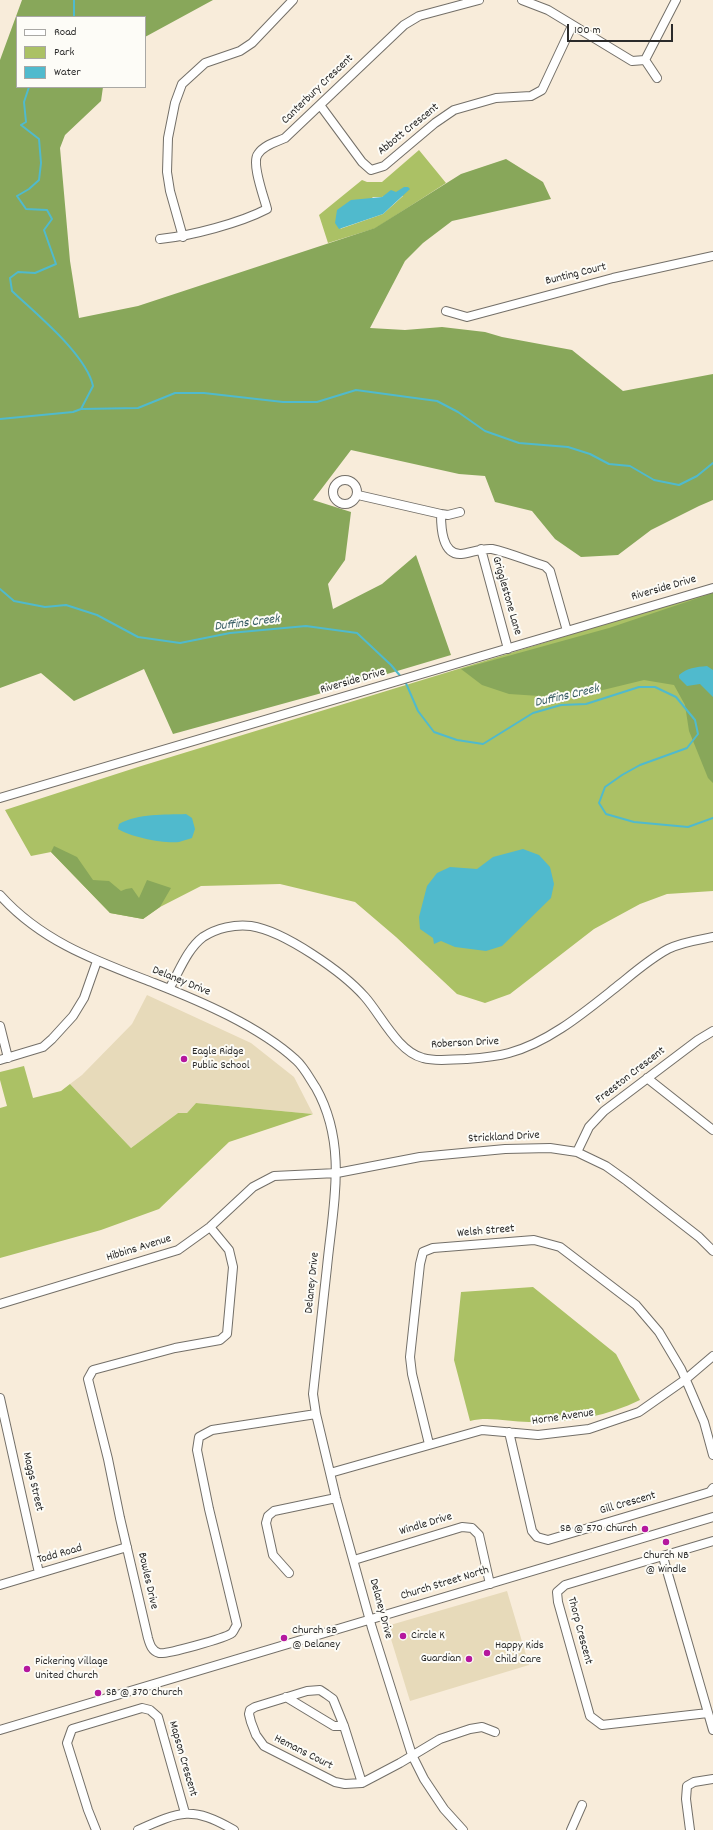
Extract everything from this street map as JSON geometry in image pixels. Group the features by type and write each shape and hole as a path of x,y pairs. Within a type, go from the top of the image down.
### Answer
{"street":[{"path":"183,237 170,191 167,172 168,138 175,103 182,84 205,63 240,51 252,43 293,0"},
{"name":"Canterbury Crescent","path":"160,239 183,237 256,215 267,208 255,163 258,154 267,146 285,138 404,25 419,16 479,0"},
{"path":"522,0 548,10 572,26 632,61 645,60"},
{"path":"645,60 676,0"},
{"name":"Abbott Crescent","path":"320,105 362,162 371,170 378,168 384,166 435,123 454,110 496,98 531,96 542,90 572,26"},
{"path":"645,60 657,78"},
{"name":"Bunting Court","path":"446,311 467,317 613,278 713,256"},
{"path":"358,495 441,514 448,515 460,512"},
{"path":"441,514 441,529 449,550 460,554 481,549 491,549 545,566 550,571 567,631"},
{"name":"Grigglestone Lane","path":"481,549 508,649"},
{"name":"Riverside Drive","path":"0,798 713,588"},
{"name":"Delaney Drive","path":"0,895 11,908 46,936 97,961 216,1009 275,1043 297,1061 311,1080 326,1107 333,1130 337,1173 313,1394 316,1414 336,1498 369,1619 412,1756 424,1779 444,1809 463,1830"},
{"name":"Roberson Drive","path":"169,989 189,952 203,937 222,928 251,926 275,934 315,956 334,969 364,996 399,1042 411,1053 422,1058 436,1060 480,1058 508,1054 542,1040 604,996 650,960 670,948 713,937"},
{"path":"0,1060 43,1047 52,1039 72,1016 84,998 97,961"},
{"path":"0,1026 8,1058"},
{"name":"Freeston Crescent","path":"577,1152 589,1127 604,1111 698,1040 713,1031"},
{"path":"647,1078 713,1130"},
{"name":"Strickland Drive","path":"337,1173 420,1157 497,1149 543,1148 577,1152 606,1166 627,1181 699,1237 713,1251"},
{"name":"Hibbins Avenue","path":"0,1304 172,1252 189,1244 210,1227 239,1199 264,1180 274,1176 284,1174 337,1173"},
{"name":"Bowles Drive","path":"210,1227 229,1250 233,1267 227,1334 220,1340 175,1348 93,1370 88,1379 152,1649 160,1653 169,1652 220,1639 232,1633 237,1625 209,1509 197,1450 199,1437 212,1430 316,1414"},
{"name":"Welsh Street","path":"429,1444 412,1374 410,1357 420,1264 423,1252 433,1248 534,1240 560,1247 636,1305 658,1332 686,1379"},
{"name":"Horne Avenue","path":"330,1473 482,1430 538,1435 589,1429 639,1412 686,1379 713,1356"},
{"path":"686,1379 704,1422 713,1455"},
{"name":"Maggs Street","path":"0,1398 21,1486 39,1573"},
{"name":"Gill Crescent","path":"509,1432 532,1531 537,1537 548,1540 710,1492 713,1488"},
{"path":"289,1573 273,1555 266,1523 268,1516 274,1511 336,1498"},
{"name":"Church Street North","path":"0,1730 713,1517"},
{"name":"Windle Drive","path":"354,1560 462,1527 472,1528 479,1535 490,1584"},
{"name":"Thorp Crescent","path":"708,1713 602,1725 590,1716 558,1602 557,1592 565,1585 713,1541"},
{"name":"Todd Road","path":"0,1585 127,1548"},
{"path":"663,1557 713,1730"},
{"name":"Hemans Court","path":"362,1783 344,1726 333,1699 320,1690 307,1691 286,1697 250,1710 249,1714 256,1735 264,1746 335,1782 345,1784 362,1783 440,1739 470,1729 482,1727 495,1732"},
{"path":"286,1697 334,1726 344,1726"},
{"name":"Mapson Crescent","path":"96,1830 88,1810 67,1743 72,1729 142,1708 150,1710 158,1717 184,1813"},
{"path":"690,1830 686,1799 687,1786 694,1782 713,1779"},
{"path":"571,1830 582,1805"},
{"path":"138,1830 168,1817 184,1813 213,1818 234,1830"}],"shaded area":[{"name":"Eagle Ridge Public School","path":"147,995 251,1043 294,1077 313,1114 196,1103 187,1113 178,1113 131,1148 70,1084 82,1075 132,1024"},
{"path":"507,1591 529,1665 410,1701 387,1626"}],"green space":[{"path":"22,0 213,0 146,36 146,16 16,16"},
{"path":"16,16 16,88 103,88 101,101 65,135 60,148 70,261 79,318 138,306 375,228 461,174 506,159 543,182 551,199 452,221 423,243 405,261 370,328 405,330 442,327 485,332 502,337 572,350 623,391 713,374 713,500 651,530 618,555 581,557 555,539 532,511 495,502 485,476 459,474 351,450 313,500 351,512 345,560 328,584 333,609 382,584 416,555 451,655 340,688 173,734 144,669 74,701 41,673 0,688 0,60"},
{"path":"419,150 446,183 376,228 328,243 319,215 362,180 367,182 382,182","holes":["396,192 403,196 383,214 340,229 373,197 382,197"]},
{"path":"713,591 713,891 667,894 640,904 594,929 510,994 485,1003 457,994 396,937 355,902 280,884 201,886 160,907 143,919 110,913 51,852 31,856 5,810 138,767"},
{"path":"713,593 713,783 708,778 689,731 685,705 674,685 644,680 570,698 509,694 482,685 461,669 609,628"},
{"path":"54,846 77,857 93,880 109,881 121,891 132,888 139,898 147,880 171,888 160,907 143,919 110,913 51,852"},
{"path":"24,1066 33,1098 61,1091 70,1084 131,1148 178,1113 187,1113 196,1103 313,1114 229,1142 159,1209 101,1230 0,1258 0,1108 7,1106 0,1080 0,1072"},
{"path":"533,1287 616,1354 640,1400 614,1411 572,1420 522,1422 484,1419 470,1421 454,1360 461,1292"}],"water":[{"path":"404,187 408,187 410,189 383,214 339,229 335,223 337,210 351,200 382,197 391,190 396,192"},
{"path":"707,666 713,670 713,697 700,684 687,686 679,678 679,675 688,669"},
{"path":"186,814 192,818 195,829 192,838 179,842 165,842 148,839 131,835 118,829 119,824 127,820 143,816"},
{"path":"523,849 539,855 550,867 554,884 551,898 502,946 486,951 455,947 441,941 434,944 433,938 420,929 419,917 427,886 437,873 450,867 477,869 493,857"}],"waterway":[{"path":"74,0 74,16"},
{"path":"29,88 24,102 26,122 21,125 39,139 41,163 39,180 29,189 17,196 26,209 47,210 52,219 44,230 56,264 35,273 18,272 10,278 12,291 59,335 81,361 93,386 81,409"},
{"path":"0,419 73,412 81,409 138,408 175,393 204,393 283,402 317,402 356,390 437,401 458,412 485,431 519,443 568,447 590,454 609,464 630,466 654,480 679,485 697,476 713,463"},
{"name":"Duffins Creek","path":"0,589 14,601 45,607 66,605 97,615 138,637 180,643 230,633 306,626 357,633 391,665 402,678"},
{"name":"Duffins Creek","path":"405,681 418,711 434,732 457,740 483,744 533,713 561,705 586,704 639,687 655,687 676,697 695,720 698,734 687,748 640,765 622,775 605,787 599,803 606,814 634,822 688,827 713,818"}],"place":[{"name":"Eagle Ridge Public School","path":"184,1059"},
{"name":"SB @ 570 Church","path":"645,1529"},
{"name":"Church NB @ Windle","path":"666,1542"},
{"name":"Circle K","path":"403,1636"},
{"name":"Church SB @ Delaney","path":"284,1638"},
{"name":"Happy Kids Child Care","path":"487,1653"},
{"name":"Guardian","path":"469,1659"},
{"name":"Pickering Village United Church","path":"27,1669"},
{"name":"SB @ 370 Church","path":"98,1693"}]}
